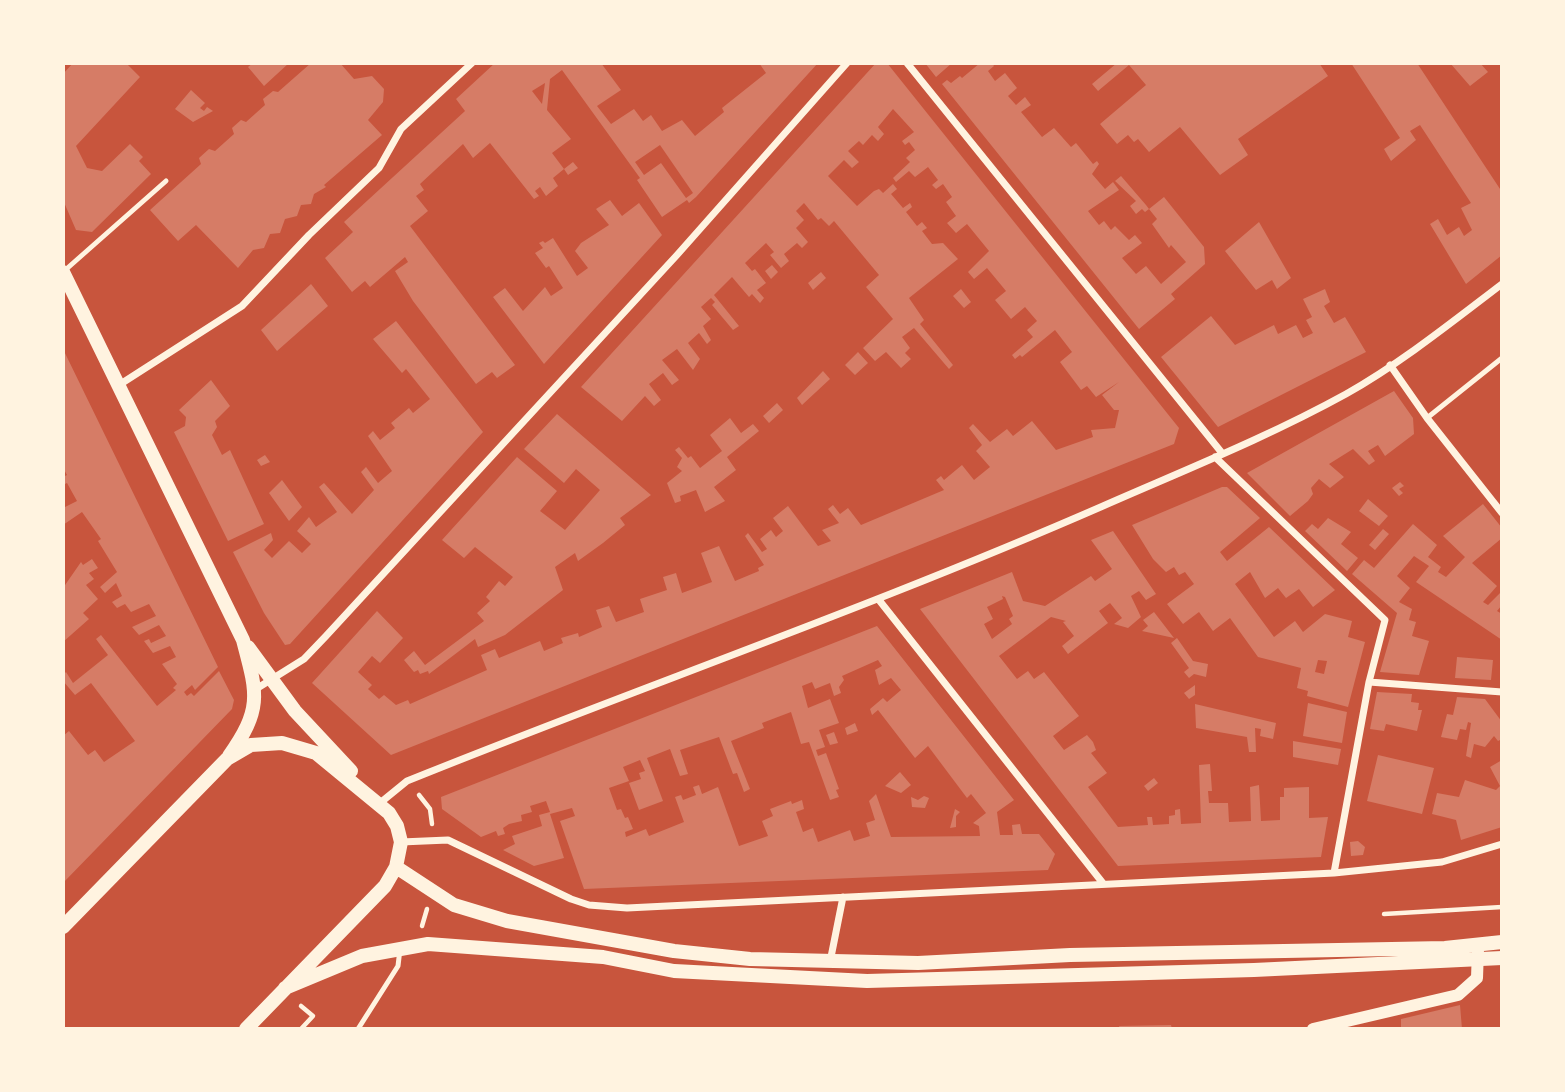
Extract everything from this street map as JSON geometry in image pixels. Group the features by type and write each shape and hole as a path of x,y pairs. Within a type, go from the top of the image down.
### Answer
{"main road":[{"path":"63,272 243,640 295,710 380,803 397,826 401,842 396,867 385,886 246,1029"},
{"path":"63,927 227,759 246,732 254,709 256,689 243,640"},
{"path":"227,759 264,742 298,746 316,753 380,803"},
{"path":"396,867 433,894 481,915 674,951 830,963 918,963 1070,955 1478,953 1502,958"},
{"path":"285,988 352,959 400,947 428,944 603,957 674,971 721,975 867,981 1478,953 1502,942"}],"street":[{"path":"119,385 242,306 309,234 379,168 401,130 472,63"},
{"path":"256,689 273,681 304,659 326,636 677,255 847,63"},
{"path":"906,63 1218,455 1385,620 1369,682 1334,873"},
{"path":"380,803 407,781 583,710 879,600 997,552 1284,427 1390,365 1502,285"},
{"path":"1390,365 1427,418 1502,513"},
{"path":"879,600 1102,882"},
{"path":"1369,682 1502,692"},
{"path":"401,842 448,840 570,899 589,905 627,908 1102,882 1334,873 1442,862 1502,844"},
{"path":"830,963 843,897"},
{"path":"1313,1029 1458,995 1477,978 1478,953"}],"lane":[{"path":"63,272 166,181"},
{"path":"1427,418 1502,358"},
{"path":"358,1029 398,966 400,947"}],"path":[{"path":"407,781 430,809 433,839"},
{"path":"428,944 421,924 433,894"},
{"path":"1384,914 1502,907"},
{"path":"285,988 313,1016 301,1029"},
{"path":"302,1006 310,1000"}],"building":[{"path":"73,63 126,63 140,77 76,146 87,168 102,171 130,144 143,157 139,161 151,174 92,232 76,230 63,200 63,74"},
{"path":"253,63 289,63 264,86 248,67"},
{"path":"311,63 340,63 354,79 372,76 384,89 383,102 368,120 382,135 324,185 326,187 314,194 311,204 301,205 297,216 285,219 280,233 270,234 264,248 253,250 238,268 196,225 178,241 150,210 201,164 199,158 209,149 215,151 234,134 232,128 241,120 246,122 265,105 263,99 273,91 278,92"},
{"path":"495,63 601,63 621,90 597,106 611,124 634,109 643,121 651,115 662,131 682,120 695,136 724,112 722,108 766,73 759,63 818,63 696,197 662,217 637,180 640,178 562,70 550,79 547,110 571,139 552,153 564,169 553,178 558,186 546,196 540,187 535,191 539,196 534,199 490,143 473,158 463,144 420,184 424,190 416,196 428,211 410,226 515,365 497,378 492,372 476,384 413,301 395,271 408,262 405,257 370,287 365,281 352,292 325,258 353,232 344,222 465,111 456,99","holes":["545,83 542,104 532,91","660,145 693,193 686,198 661,163 644,175 635,162"]},
{"path":"876,63 887,63 1179,428 1174,444 391,755 312,683 377,611 403,638 380,663 372,656 358,672 372,685 368,689 379,699 384,695 396,705 408,700 410,704 487,670 481,655 495,649 499,658 540,641 544,651 563,643 561,638 578,633 579,637 602,627 596,610 609,606 616,622 644,612 640,599 667,590 663,577 676,573 682,593 712,582 701,553 719,546 735,581 759,571 758,568 764,565 745,536 748,533 762,552 767,549 760,539 771,530 776,537 783,531 773,518 788,506 818,546 831,541 822,530 839,523 828,509 833,505 840,514 848,508 861,525 944,490 936,480 941,476 944,480 962,465 974,480 990,467 976,451 982,445 969,428 973,424 990,442 1007,429 1013,436 1032,421 1056,450 1093,437 1091,430 1115,428 1119,410 1114,410 1102,395 1119,382 1096,397 1087,386 1081,390 1060,362 1072,352 1055,330 1022,357 1020,355 1015,359 1012,355 1033,337 1027,330 1037,321 1025,307 1011,319 995,300 1006,291 987,268 974,279 968,272 989,251 967,224 956,233 947,223 956,216 946,202 952,197 943,184 936,189 932,185 938,180 928,167 915,177 909,171 896,182 893,178 910,162 906,158 915,150 909,142 905,145 902,141 914,132 893,109 878,127 884,134 878,141 872,135 863,145 859,141 848,151 859,162 852,168 844,160 828,176 857,206 874,191 879,189 883,193 893,184 897,189 891,194 903,208 910,203 912,207 906,212 917,226 922,222 927,228 922,231 932,244 943,243 958,259 909,298 924,320 920,324 953,365 949,369 914,328 902,337 910,348 905,353 911,359 901,368 886,352 875,361 863,348 893,319 866,287 879,275 834,221 829,226 821,218 818,220 804,203 796,211 804,220 796,228 808,242 802,248 797,243 784,254 789,261 781,268 770,255 774,252 766,243 745,263 752,271 755,269 766,283 757,290 764,298 760,303 752,294 749,297 732,277 714,295 739,326 733,330 712,305 715,302 711,298 701,307 711,319 703,326 711,340 707,344 699,333 688,343 700,359 693,370 677,349 662,360 679,380 672,385 663,373 649,384 661,400 654,406 645,396 622,421 581,387"},
{"path":"925,63 952,63 936,77"},
{"path":"980,63 992,63 994,66 988,71 995,81 1005,73 1017,88 1008,96 1016,105 1025,97 1031,105 1021,112 1042,137 1054,128 1071,147 1076,143 1093,164 1097,161 1099,164 1092,174 1105,189 1113,182 1119,190 1088,211 1099,225 1104,221 1111,230 1115,226 1129,240 1135,235 1142,243 1122,258 1136,274 1146,266 1161,284 1186,262 1171,245 1169,248 1152,224 1157,219 1149,209 1164,197 1204,247 1205,264 1171,294 1175,299 1139,329 942,84 947,80 951,83 960,76 962,78"},
{"path":"1117,63 1319,63 1328,76 1238,139 1248,155 1220,175 1180,127 1149,152 1138,139 1134,142 1128,135 1117,144 1100,124 1146,85 1129,65 1098,91 1092,84"},
{"path":"1351,63 1417,63 1502,192 1502,255 1466,284 1430,224 1438,219 1447,235 1459,227 1464,236 1472,230 1461,208 1471,203 1420,125 1410,131 1416,140 1391,161 1384,149 1400,138"},
{"path":"1450,63 1480,63 1488,72 1470,86"},
{"path":"191,90 205,103 200,108 204,111 207,107 213,111 193,122 175,109"},
{"path":"573,162 578,168 568,175 564,169"},
{"path":"1121,176 1149,209 1145,212 1142,209 1136,214 1130,206 1136,201 1115,181"},
{"path":"610,200 622,216 639,203 662,235 544,364 493,297 505,288 523,311 545,287 551,296 563,288 549,266 546,268 535,253 543,248 539,243 543,241 545,243 553,238 577,276 588,268 575,251 581,243 609,225 596,209"},
{"path":"1259,222 1291,278 1277,289 1272,280 1256,290 1225,251"},
{"path":"772,265 778,272 771,279 765,271"},
{"path":"821,272 826,278 813,290 808,283"},
{"path":"311,284 328,306 277,351 261,330"},
{"path":"961,289 971,302 964,308 953,296"},
{"path":"1325,289 1330,302 1324,306 1334,323 1345,317 1366,352 1218,427 1161,357 1211,316 1235,345 1274,325 1278,334 1296,325 1303,338 1313,333 1306,320 1312,317 1303,299"},
{"path":"396,321 483,432 290,644 285,645 264,613 233,552 271,533 273,540 264,550 272,558 289,541 302,553 311,544 297,531 309,517 316,527 337,512 319,487 324,483 352,514 374,490 361,472 366,467 378,483 392,471 368,436 373,431 380,440 395,428 391,423 409,408 413,413 430,399 406,369 402,373 373,339"},
{"path":"63,349 218,667 195,690 192,685 184,692 187,696 191,693 194,696 219,671 234,700 232,709 63,883 63,736 69,731 88,755 95,750 104,762 135,741 91,683 75,695 63,681 63,675 66,672 73,683 108,655 96,639 101,635 157,706 176,690 173,688 177,684 162,664 176,657 170,646 153,653 144,641 149,639 151,643 166,636 159,625 139,635 132,627 156,616 149,604 131,612 125,604 117,608 112,602 122,596 116,583 105,593 100,587 117,572 98,541 101,539 82,512 63,525 63,508 77,501 67,483 63,485 63,477 67,475 63,468"},
{"path":"858,352 868,363 855,375 845,365"},
{"path":"823,371 830,379 802,405 797,398"},
{"path":"211,380 230,406 215,421 217,427 212,435 222,455 230,450 264,524 228,541 174,432 185,426 186,417 179,410"},
{"path":"1394,391 1413,418 1414,434 1385,456 1378,445 1368,451 1375,461 1369,465 1353,449 1329,464 1344,477 1330,488 1319,479 1311,488 1313,494 1308,501 1290,516 1247,473"},
{"path":"777,403 783,410 769,423 763,416"},
{"path":"557,414 651,495 620,518 625,525 603,543 578,561 575,553 555,567 563,590 505,635 478,647 475,639 429,674 428,671 420,674 418,670 414,672 404,660 414,651 425,665 484,621 477,613 490,601 486,597 499,581 505,586 513,577 475,547 464,558 442,540 517,457 557,491 540,511 565,530 600,490 576,469 564,483 524,449"},
{"path":"730,418 741,433 753,424 759,431 727,457 736,470 714,487 725,501 705,512 696,490 680,496 681,501 675,503 667,483 682,471 677,467 682,458 675,450 679,447 688,458 691,456 700,468 722,451 710,435"},
{"path":"265,455 270,462 261,466 257,460"},
{"path":"282,480 302,507 289,521 269,493"},
{"path":"1400,482 1404,486 1399,489 1403,493 1399,496 1392,488"},
{"path":"1227,487 1260,518 1220,552 1227,561 1269,527 1335,590 1313,607 1299,589 1286,598 1278,588 1265,598 1250,572 1235,584 1274,637 1295,621 1303,632 1325,614 1352,621 1348,637 1365,642 1348,707 1307,696 1308,691 1297,688 1301,668 1258,657 1230,618 1213,631 1199,612 1183,624 1167,604 1194,584 1185,572 1179,575 1174,567 1166,572 1153,559 1132,525","holes":["1318,660 1327,661 1324,674 1315,672"]},
{"path":"1368,499 1388,516 1379,526 1359,511"},
{"path":"1483,504 1502,528 1502,538 1472,563 1497,586 1483,602 1488,605 1502,591 1502,605 1497,611 1502,614 1502,640 1416,582 1429,566 1414,556 1397,576 1410,588 1399,602 1412,609 1409,620 1416,622 1412,636 1429,641 1419,675 1380,672 1397,613 1352,574 1364,560 1374,568 1413,524 1437,545 1428,557 1441,567 1438,572 1446,577 1465,557 1443,536"},
{"path":"1328,518 1351,532 1341,544 1358,558 1347,571 1305,531 1312,524 1318,529"},
{"path":"1383,529 1389,534 1375,550 1369,545"},
{"path":"1113,531 1156,594 1146,600 1139,591 1131,596 1141,617 1128,628 1114,624 1122,618 1110,603 1099,611 1108,623 1068,654 1062,646 1074,636 1063,622 1066,621 1051,617 999,656 1017,679 1028,671 1034,679 1044,672 1079,716 1053,736 1064,750 1087,735 1093,742 1096,750 1091,753 1107,773 1088,787 1118,827 1148,825 1147,817 1152,817 1153,825 1169,824 1169,816 1175,815 1175,810 1180,809 1181,824 1201,823 1199,765 1210,764 1212,791 1208,791 1209,803 1228,803 1229,822 1251,821 1250,787 1259,785 1261,821 1280,820 1280,797 1284,797 1284,788 1309,787 1309,818 1328,817 1321,857 1118,866 920,609 1012,572 1023,601 1045,606 1091,576 1095,581 1112,569 1091,540","holes":["1002,596 1005,597 1013,616 1009,619 1012,624 992,639 984,624 993,619 987,607 1003,599"]},
{"path":"92,559 98,568 89,573 94,579 86,585 98,599 83,613 89,619 63,642 63,588 81,562 83,565"},
{"path":"1154,612 1174,638 1142,631 1148,626 1143,620"},
{"path":"877,626 1014,800 997,812 1000,835 1013,835 1012,825 1020,824 1022,834 1039,834 1055,854 1048,870 584,889 560,821 575,816 572,808 550,814 564,858 534,866 503,850 515,844 512,836 542,826 539,815 550,812 546,801 530,806 532,812 521,815 522,821 503,828 505,834 498,836 496,831 481,837 442,809 441,797","holes":["878,660 882,666 875,670 879,685 891,678 901,690 887,702 883,698 870,709 872,715 878,710 915,758 928,746 967,798 971,794 986,813 973,823 979,826 980,836 891,837 876,794 869,801 875,820 866,823 870,836 854,841 850,830 818,842 813,828 803,832 796,812 804,809 802,800 770,809 773,816 762,821 768,836 739,846 718,787 702,794 699,785 693,787 696,795 683,800 681,795 675,797 684,822 649,836 646,829 626,837 625,832 633,829 628,817 625,818 621,809 617,810 609,788 629,781 623,767 640,760 645,771 639,773 641,779 629,783 639,810 663,801 647,758 670,749 680,776 688,774 680,750 719,737 733,774 737,773 744,792 750,789 731,741 764,728 762,723 791,712 801,744 809,742 830,800 839,797 836,790 839,789 826,753 818,756 816,750 825,747 819,730 839,723 830,699 808,708 802,686 812,682 815,689 830,683 834,696 841,693 839,687 844,680 842,676"]},
{"path":"1177,638 1193,661 1208,664 1206,677 1194,674 1189,678 1184,672 1189,668 1171,643"},
{"path":"1457,657 1493,660 1491,680 1455,678"},
{"path":"1195,685 1195,695 1189,699 1184,693"},
{"path":"1377,692 1412,694 1411,702 1419,703 1418,710 1422,710 1417,731 1386,724 1384,731 1370,729"},
{"path":"1457,697 1485,699 1502,722 1502,739 1498,741 1494,736 1485,747 1474,744 1471,758 1466,756 1471,723 1468,722 1466,730 1460,729 1457,740 1441,737 1447,714 1453,715"},
{"path":"1308,703 1347,712 1342,743 1303,736"},
{"path":"1195,704 1276,723 1273,739 1260,736 1261,729 1255,728 1256,752 1249,752 1247,737 1196,728"},
{"path":"855,723 858,731 847,735 845,728"},
{"path":"834,732 838,743 830,745 826,735"},
{"path":"1293,741 1341,749 1338,765 1293,757"},
{"path":"1378,755 1434,768 1422,814 1367,801"},
{"path":"1502,760 1502,827 1461,840 1456,820 1432,814 1437,793 1459,797 1465,780 1496,790 1500,786 1490,767"},
{"path":"900,772 911,785 901,793 885,786"},
{"path":"1154,778 1158,783 1148,791 1144,786"},
{"path":"924,796 929,798 925,808 912,807 911,797 918,800"},
{"path":"955,809 960,812 956,816 956,827 950,828"},
{"path":"1358,841 1365,847 1363,855 1351,856 1350,842"},
{"path":"1460,1005 1462,1029 1401,1029 1401,1019"},
{"path":"1171,1025 1172,1029 1120,1029 1119,1026"}]}
